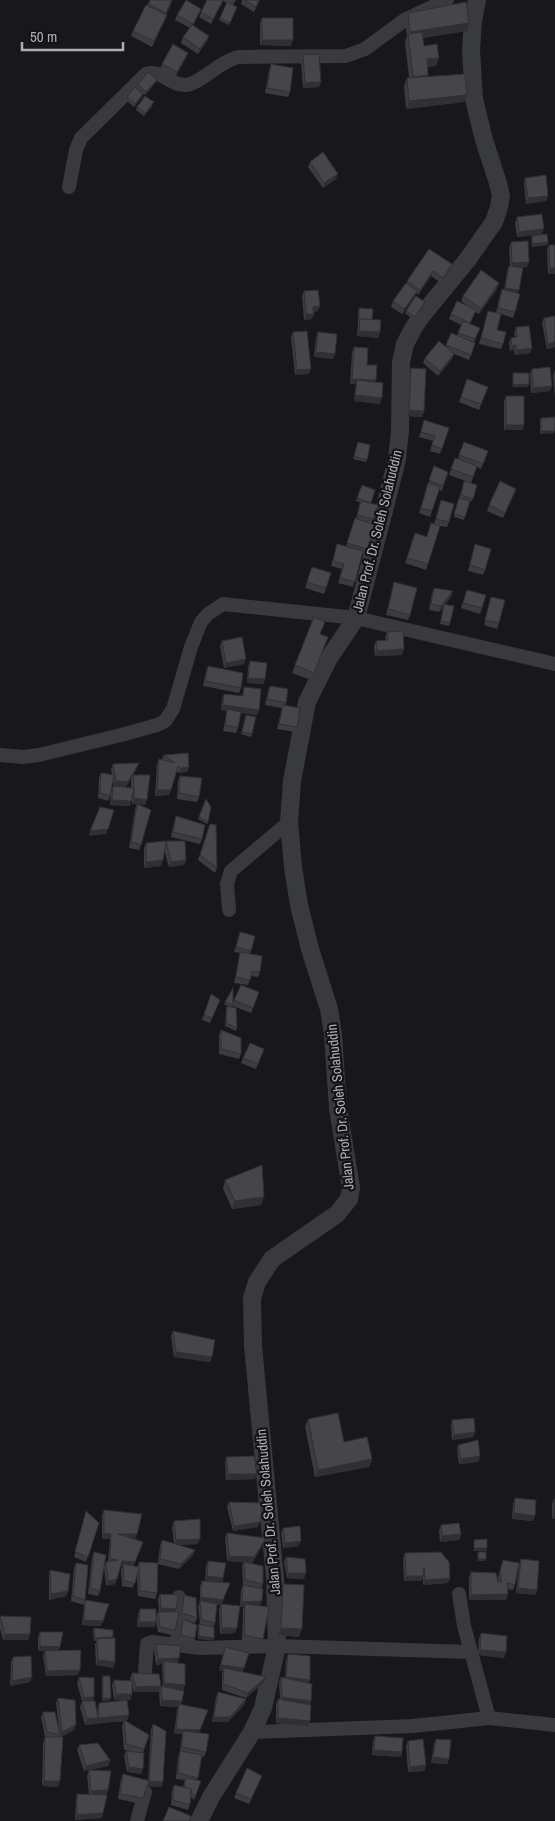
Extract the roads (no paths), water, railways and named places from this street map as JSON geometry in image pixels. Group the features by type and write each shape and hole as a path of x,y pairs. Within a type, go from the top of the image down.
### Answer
{"street":[{"path":"69,187 76,150 81,138 146,74 155,73 177,84 188,84 195,82 228,60 238,57 346,56 365,49 406,19 447,0"},
{"name":"Jalan Prof. Dr. Soleh Solahuddin","path":"199,1821 211,1797 252,1732 263,1708 277,1646 275,1578 253,1346 252,1298 257,1282 272,1259 337,1214 349,1200 351,1188 338,1108 333,1034 329,1009 310,950 299,906 293,867 289,822 292,781 307,702 329,658 356,618 398,459 401,362 406,344 423,314 468,259 494,222 499,207 501,196 474,100 471,50 472,21 477,0"},
{"path":"0,755 23,757 39,755 121,735 165,721 173,709 191,647 201,622 208,614 223,604 356,618 555,664"},
{"path":"229,910 227,884 231,871 289,822"},
{"path":"459,1594 464,1626 489,1718"},
{"path":"177,1644 179,1597"},
{"path":"145,1672 147,1644 152,1642 200,1648 277,1646 471,1652"},
{"path":"252,1732 413,1726 489,1718 555,1725"},
{"path":"137,1821 145,1792"}]}
